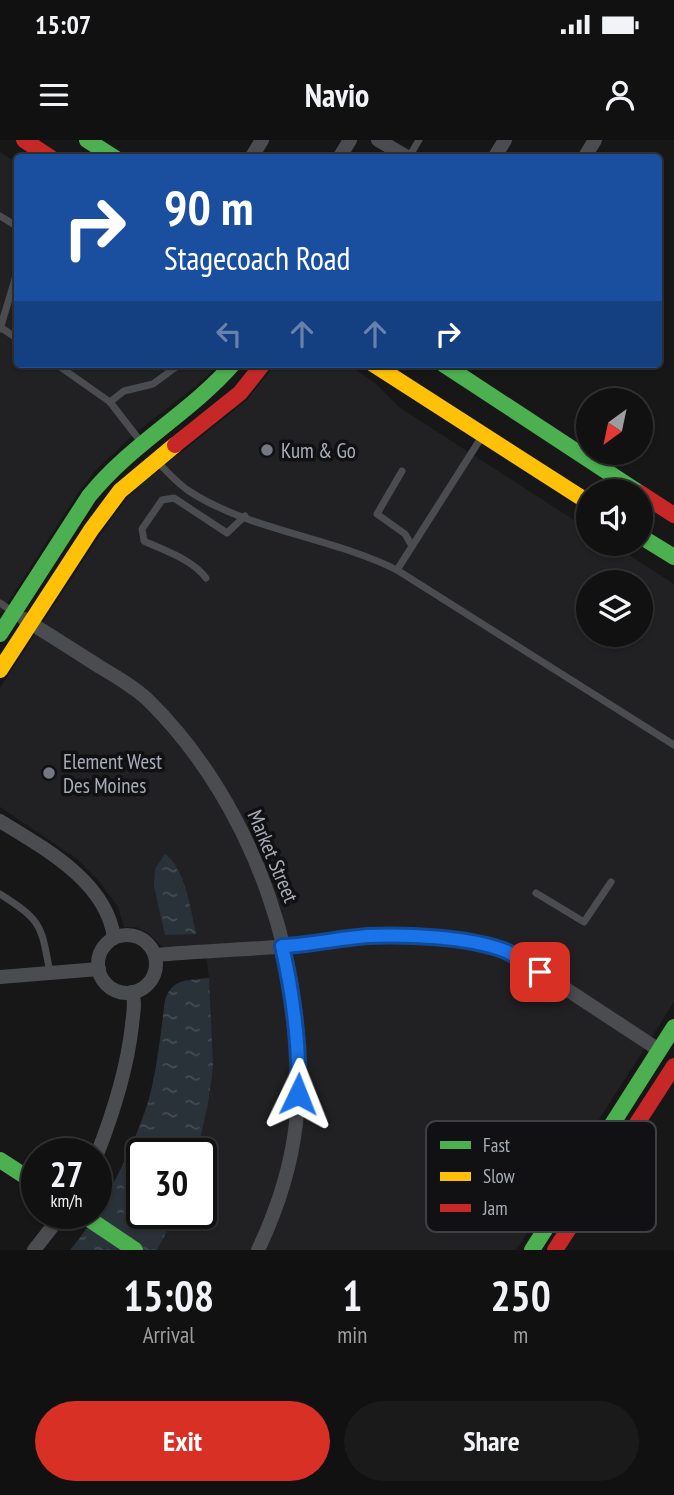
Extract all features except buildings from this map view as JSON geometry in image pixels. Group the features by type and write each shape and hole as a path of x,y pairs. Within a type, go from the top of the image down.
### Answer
{"street":[{"path":"23,140 45,154"},
{"path":"87,140 109,154"},
{"path":"378,140 404,154"},
{"path":"0,634 7,608 89,496 141,442 203,394 229,368"},
{"path":"0,670 104,511 120,491 240,393 260,368"},
{"path":"379,368 576,494"},
{"path":"449,368 619,479"},
{"path":"653,501 674,515"},
{"path":"653,544 674,557"},
{"name":"Market Street","path":"7,608 138,691 174,728 217,787 238,822 270,894 290,982 299,1066 296,1124 284,1184 258,1250"},
{"path":"0,821 61,862 89,888 107,912 114,938"},
{"path":"123,935 144,940 155,955 155,973 142,989 132,992 118,991 102,978 99,969 101,953 114,938 123,935"},
{"path":"155,955 304,945 365,936 397,935 473,942 498,948 519,958 674,1063 637,1121"},
{"path":"0,978 99,969"},
{"path":"104,1138 127,1061 134,996 132,992"},
{"path":"615,1121 674,1027"},
{"path":"0,1160 21,1174"},
{"path":"34,1250 50,1229"},
{"path":"104,1229 135,1250"},
{"path":"533,1250 544,1232"},
{"path":"555,1250 566,1232"}],"lane":[{"path":"0,328 14,281"},
{"path":"62,368 110,402 141,442"},
{"path":"110,402 124,391 153,384 175,368"},
{"path":"397,569 483,435"},
{"path":"156,460 190,492 245,516 397,569 674,745"},
{"path":"402,471 377,514 405,534 412,546"},
{"path":"206,578 200,570 186,561 144,541 142,529 162,499 174,498 227,533 245,516"},
{"path":"536,893 584,922 611,882"},
{"path":"0,894 29,913 39,925 50,974"}],"shaded area":[{"path":"0,152 14,161 14,368 216,368 134,434 94,472 0,615"},
{"path":"272,368 353,368 375,383 399,407 576,521 576,556 631,556 652,570 576,570 576,647 653,647 653,570 674,584 674,1002 598,1121 426,1121 426,1232 527,1232 516,1250 157,1250 168,1229 217,1229 217,1138 200,1138 208,1104 209,978 205,946 165,949 148,933 136,927 124,927 118,907 98,880 77,859 0,807 0,688 127,498 247,400"}],"water":[{"path":"165,854 172,860 182,879 196,934 165,935 154,886 155,869"},
{"path":"209,978 213,1066 200,1138 134,1138 154,1078 165,1000 172,987 182,982"},
{"path":"126,1157 126,1229 168,1229 157,1250 70,1250 86,1229 112,1229 112,1186"}],"traffic: fast":[{"path":"87,140 109,154"},
{"path":"0,634 89,496 123,460 198,398 229,368"},
{"path":"449,368 618,479"},
{"path":"653,544 674,557"},
{"path":"614,1121 674,1027"},
{"path":"0,1160 21,1174"},
{"path":"104,1229 135,1250"},
{"path":"532,1250 543,1232"}],"traffic: slow":[{"path":"379,368 576,494"},
{"path":"0,670 91,530 120,491 175,445"}],"traffic: jam":[{"path":"24,140 45,154"},
{"path":"175,445 240,393 260,368"},
{"path":"653,501 674,515"},
{"path":"638,1121 674,1066"},
{"path":"555,1250 567,1232"}],"place":[{"name":"Kum & Go","path":"267,450"},
{"name":"Element West Des Moines","path":"49,773"}],"route":[{"path":"298,1094 295,1016 282,946 397,935 473,942 505,950 540,972"}]}
